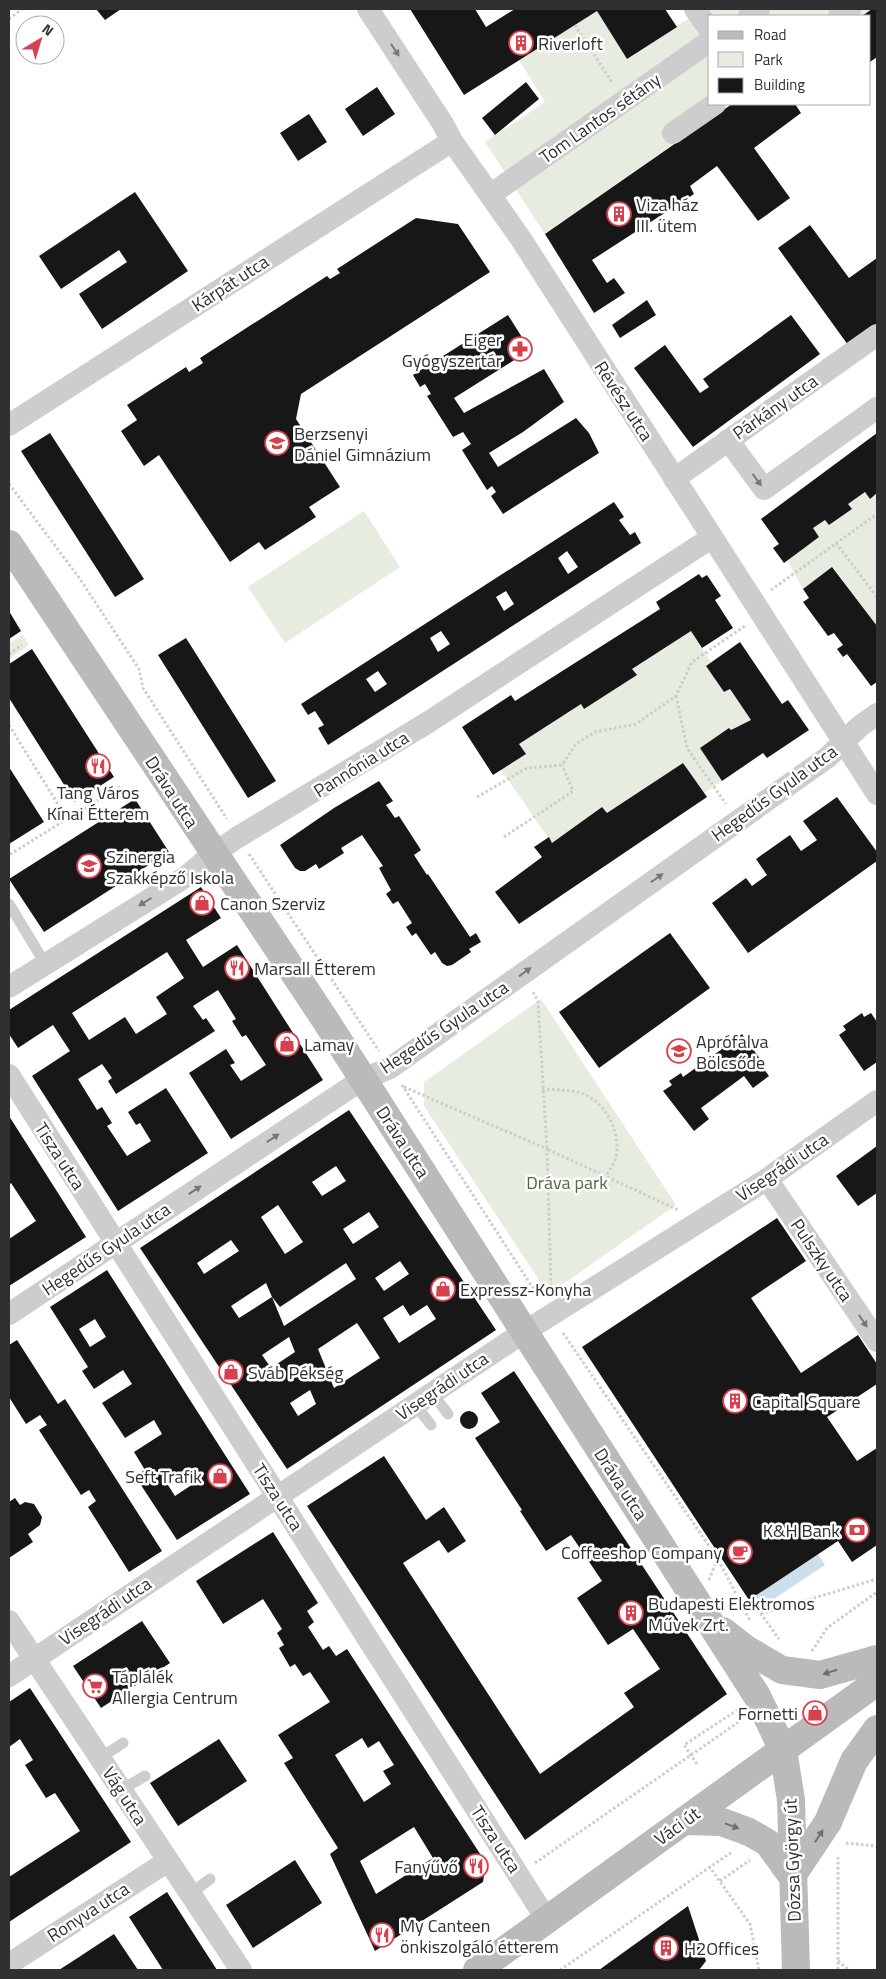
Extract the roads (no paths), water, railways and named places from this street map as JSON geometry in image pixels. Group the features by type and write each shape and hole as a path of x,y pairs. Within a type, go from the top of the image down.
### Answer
{"main road":[{"name":"Dráva utca","path":"9,544 363,1079 757,1696 783,1750"},
{"path":"709,1621 746,1649 782,1670 820,1676 877,1660"},
{"name":"Váci út","path":"478,1970 877,1682"},
{"path":"684,1821 722,1822 749,1832 768,1844 792,1876 828,1822 854,1761 877,1729"},
{"name":"Dózsa György út","path":"783,1750 791,1800 796,1970"}],"street":[{"name":"Révész utca","path":"368,9 443,124 452,141 521,239 711,538 877,794"},
{"path":"695,9 708,27"},
{"name":"Tom Lantos sétány","path":"490,195 708,42"},
{"path":"673,133 714,105"},
{"name":"Kárpát utca","path":"9,425 452,141"},
{"name":"Párkány utca","path":"674,479 877,335"},
{"path":"728,440 764,489 877,408"},
{"name":"Pannónia utca","path":"9,987 187,876 213,854 238,837 427,723 711,538"},
{"name":"Hegedűs Gyula utca","path":"9,1314 363,1079 390,1068 828,757 859,727 877,714"},
{"name":"Tisza utca","path":"9,1075 547,1920"},
{"name":"Visegrádi utca","path":"9,1676 524,1332 768,1179 877,1100"},
{"name":"Pulszky utca","path":"768,1179 877,1342"},
{"name":"Vág utca","path":"9,1621 241,1970"},
{"name":"Ronyva utca","path":"9,1964 168,1861"}],"lane":[{"path":"9,904 46,965"},
{"path":"424,1399 448,1414"},
{"path":"424,1399 431,1425"},
{"path":"100,1758 123,1743"},
{"path":"121,1790 145,1776"},
{"path":"190,1894 210,1879"}],"water":[{"path":"818,1554 825,1565 760,1608 753,1597"}],"place":[{"name":"Riverloft","path":"521,43"},
{"name":"Viza ház III. ütem","path":"619,214"},
{"name":"Eiger Gyógyszertár","path":"520,349"},
{"name":"Berzsenyi Dániel Gimnázium","path":"277,443"},
{"name":"Tang Város Kínai Étterem","path":"98,766"},
{"name":"Szinergia Szakképző Iskola","path":"89,866"},
{"name":"Canon Szerviz","path":"202,903"},
{"name":"Marsall Étterem","path":"237,968"},
{"name":"Lamay","path":"287,1044"},
{"name":"Aprófalva Bölcsőde","path":"679,1051"},
{"name":"Expressz-Konyha","path":"443,1289"},
{"name":"Sváb Pékség","path":"231,1372"},
{"name":"Capital Square","path":"735,1401"},
{"name":"Seft Trafik","path":"220,1476"},
{"name":"K&H Bank","path":"857,1530"},
{"name":"Coffeeshop Company","path":"740,1552"},
{"name":"Budapesti Elektromos Művek Zrt.","path":"631,1613"},
{"name":"Táplálék Allergia Centrum","path":"95,1686"},
{"name":"Fornetti","path":"815,1713"},
{"name":"Fanyűvő","path":"476,1866"},
{"name":"My Canteen önkiszolgáló étterem","path":"382,1935"},
{"name":"H2Offices","path":"666,1948"}],"park label":[{"name":"Dráva park","path":"567,1182"}]}
